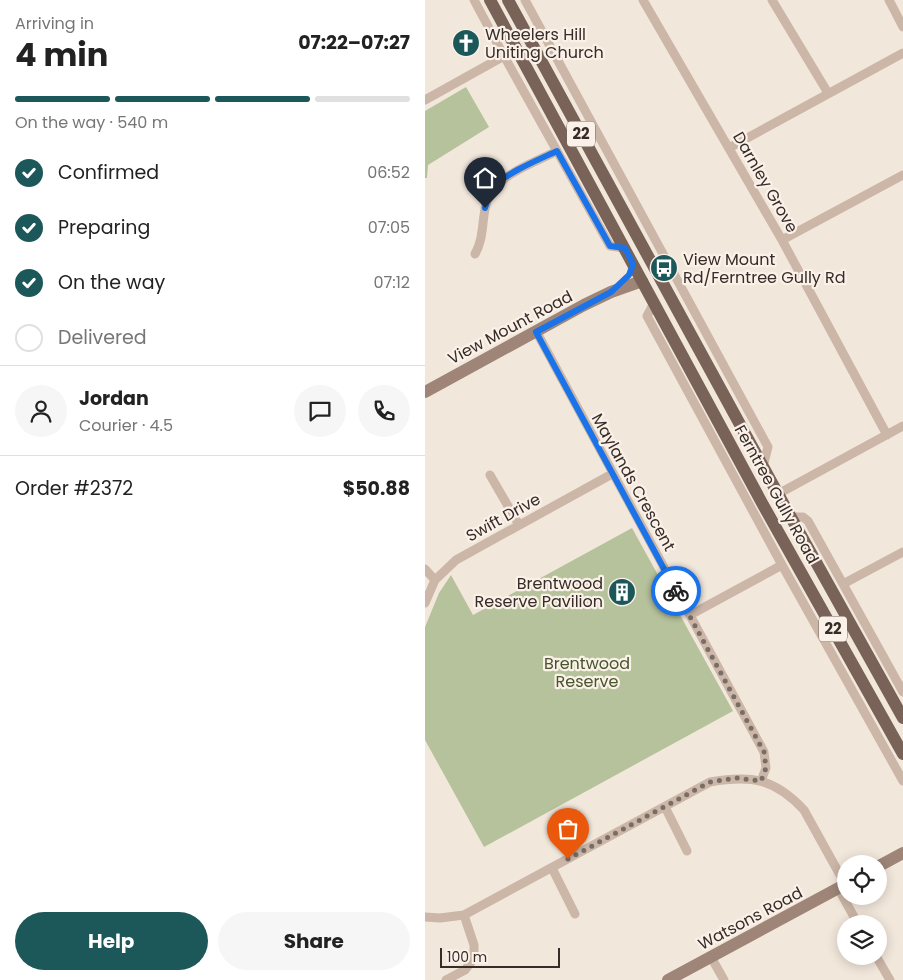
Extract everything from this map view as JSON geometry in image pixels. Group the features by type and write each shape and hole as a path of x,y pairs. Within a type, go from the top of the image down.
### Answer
{"main road":[{"name":"Ferntree Gully Road","path":"490,0 762,502 884,734 903,754"},
{"name":"Ferntree Gully Road","path":"509,0 778,494 903,718"},
{"path":"642,281 654,267"},
{"path":"762,502 778,494"}],"street":[{"path":"474,0 610,246 625,248"},
{"name":"Ferntree Gully Road","path":"525,0 768,447 763,466"},
{"name":"Darnley Grove","path":"643,0 782,240 887,435"},
{"path":"772,0 828,94"},
{"path":"889,0 903,27"},
{"path":"729,148 903,53"},
{"path":"425,100 504,56"},
{"path":"475,254 480,246 488,197 495,185 507,176 557,151"},
{"path":"782,240 903,175"},
{"name":"View Mount Road","path":"611,292 629,275 633,264"},
{"name":"View Mount Road","path":"425,392 611,292 642,281"},
{"path":"654,303 647,316 782,565 884,734 903,781"},
{"path":"682,319 695,312"},
{"name":"Maylands Crescent","path":"536,332 764,752 766,768 761,781"},
{"path":"778,494 903,426"},
{"name":"Swift Drive","path":"425,603 435,580 456,560 612,474"},
{"path":"490,475 519,525"},
{"path":"791,517 803,517 808,520 903,692"},
{"path":"843,584 903,552"},
{"path":"690,615 782,565"},
{"path":"425,569 435,580"},
{"path":"425,917 439,918 464,915 710,782 737,778 761,781 776,786 794,800 804,810 837,874"},
{"path":"665,807 687,851"},
{"path":"887,862 903,853"},
{"path":"551,868 575,914"},
{"name":"Watsons Road","path":"668,980 837,889"},
{"path":"446,980 465,970 474,958 473,945 464,915"},
{"path":"711,957 724,980"},
{"path":"881,965 889,980"}],"green space":[{"path":"466,87 489,127 428,165 427,178 425,178 425,111"},
{"name":"Brentwood Reserve","path":"632,528 733,711 484,847 425,740 425,627 439,593 451,575 473,615"}],"way so far":[{"path":"568,859 710,782 737,778 761,781 766,768 764,752 676,591"}],"place":[{"name":"Wheelers Hill Uniting Church","path":"466,43"},
{"name":"View Mount Rd/Ferntree Gully Rd","path":"664,268"},
{"name":"Brentwood Reserve Pavilion","path":"622,592"}],"route":[{"path":"485,208 488,197 495,185 507,176 557,151 610,246 625,248 633,264 629,275 611,292 536,332 676,591"}]}
